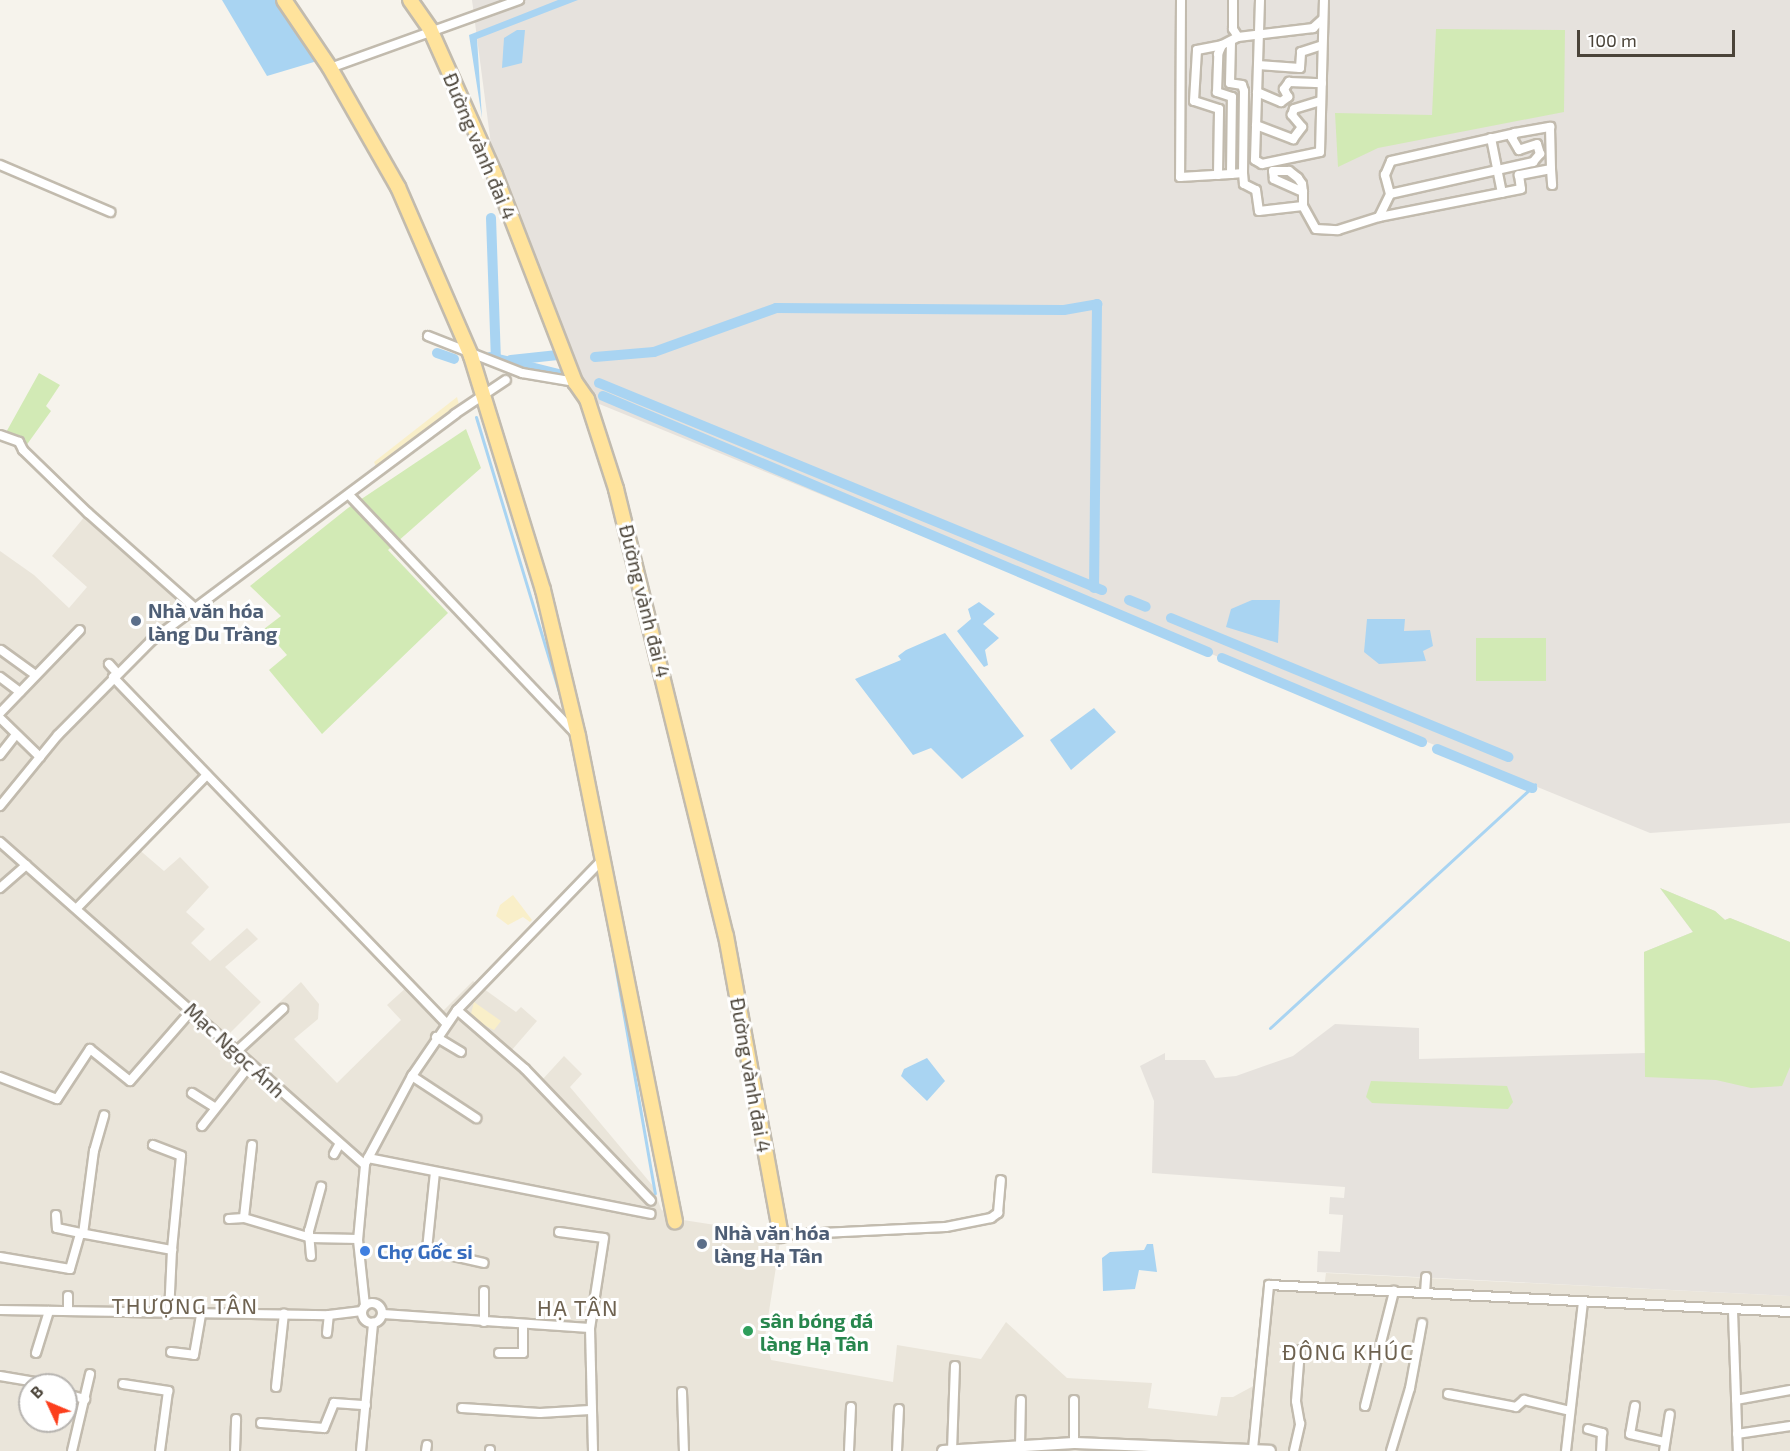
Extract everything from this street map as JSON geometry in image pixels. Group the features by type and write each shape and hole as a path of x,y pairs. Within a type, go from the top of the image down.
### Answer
{"main road":[{"path":"284,0 330,68 398,187 469,353 483,396 543,590 578,736 675,1221"},
{"name":"Đường vành đai 4","path":"410,0 430,29 495,175 575,382 587,399 616,489 726,936 781,1235"}],"street":[{"path":"330,68 430,29 519,0"},
{"path":"1181,0 1180,177 1242,173"},
{"path":"1231,174 1232,97 1217,92 1233,29 1233,0"},
{"path":"1260,0 1257,163 1318,156 1324,0"},
{"path":"1218,175 1219,109 1194,101 1197,50 1259,35 1312,28 1323,17"},
{"path":"1312,28 1323,42"},
{"path":"1230,41 1230,83 1244,87 1242,173 1245,184 1256,190 1259,211 1303,206"},
{"path":"1258,65 1300,68 1301,52 1323,42"},
{"path":"1257,92 1281,102 1288,97 1284,89 1289,82 1322,83"},
{"path":"1256,125 1293,140 1302,127 1294,109 1321,101"},
{"path":"1379,217 1390,194 1385,175 1391,161 1550,127 1552,185"},
{"path":"1390,194 1533,162 1540,154 1537,144 1519,150 1513,145 1515,133"},
{"path":"1491,138 1502,193"},
{"path":"0,165 110,212"},
{"path":"1303,192 1303,206 1310,225 1324,231 1379,217 1521,189 1519,175 1551,169"},
{"path":"428,336 507,368 575,382"},
{"path":"0,806 40,757 115,675 194,607 350,496 506,380"},
{"path":"0,435 20,442 20,447 64,489 194,607"},
{"path":"350,496 578,736"},
{"path":"0,713 34,674 80,630"},
{"path":"2,650 34,674"},
{"path":"110,664 115,675 207,775 445,1022"},
{"path":"0,677 20,692"},
{"path":"0,718 40,757"},
{"path":"0,755 15,735"},
{"path":"77,908 207,775"},
{"name":"Mạc Ngọc Ánh","path":"0,842 192,1010 339,1145 366,1162"},
{"path":"374,1323 365,1320 358,1239 366,1162 412,1076 445,1022 604,858"},
{"path":"0,888 26,865"},
{"path":"236,1052 283,1009"},
{"path":"0,1077 57,1099 90,1049 130,1081 192,1010"},
{"path":"457,1010 525,1069 651,1202"},
{"path":"436,1037 461,1052"},
{"path":"202,1126 214,1107 250,1065"},
{"path":"412,1076 476,1119"},
{"path":"192,1093 214,1107"},
{"path":"0,1257 70,1269 81,1234 94,1151 104,1115"},
{"path":"153,1145 182,1156 172,1250 169,1314"},
{"path":"244,1218 252,1145"},
{"path":"334,1154 339,1145"},
{"path":"366,1162 435,1172 650,1214"},
{"path":"435,1172 427,1250 484,1263"},
{"path":"781,1235 946,1227 991,1218 998,1213 1001,1180"},
{"path":"311,1256 311,1238 321,1187"},
{"path":"57,1215 57,1228 172,1250"},
{"path":"229,1219 244,1218 311,1238 358,1239"},
{"path":"558,1232 604,1238 590,1328 590,1410 593,1451"},
{"path":"1425,1293 1426,1277"},
{"path":"1253,1449 1269,1285 1733,1311 1790,1312"},
{"path":"484,1291 484,1323"},
{"path":"1365,1406 1394,1291"},
{"path":"68,1296 68,1311"},
{"path":"1566,1451 1584,1302"},
{"path":"0,1310 68,1311 145,1308 169,1314 329,1315 363,1309 377,1303 383,1314"},
{"path":"36,1353 49,1311"},
{"path":"1733,1311 1738,1451"},
{"path":"276,1387 284,1313"},
{"path":"383,1314 484,1323 590,1328"},
{"path":"361,1451 374,1323 383,1314"},
{"path":"171,1352 194,1355 201,1315"},
{"path":"327,1333 329,1315"},
{"path":"1391,1451 1410,1388 1422,1323"},
{"path":"499,1353 523,1353 523,1325"},
{"path":"1294,1451 1300,1424 1296,1401 1300,1350"},
{"path":"952,1451 955,1366"},
{"path":"72,1451 90,1374"},
{"path":"0,1376 18,1379"},
{"path":"123,1384 168,1391 160,1451"},
{"path":"1736,1400 1790,1390"},
{"path":"682,1392 684,1451"},
{"path":"1448,1394 1489,1404 1516,1407 1524,1400 1570,1411"},
{"path":"78,1397 85,1399"},
{"path":"1020,1446 1021,1400"},
{"path":"1074,1400 1074,1443"},
{"path":"261,1423 324,1428 333,1402 366,1405"},
{"path":"1635,1406 1630,1434 1665,1447 1670,1414"},
{"path":"849,1451 852,1407"},
{"path":"462,1408 540,1413 590,1410"},
{"path":"897,1451 899,1409"},
{"path":"235,1451 236,1419"},
{"path":"1737,1434 1790,1426"},
{"path":"1588,1429 1602,1433 1601,1451"},
{"path":"943,1451 1074,1443 1270,1451"}],"shaded area":[{"path":"472,0 1790,0 1790,823 1650,833 587,399 495,175"},
{"path":"86,515 194,607 113,677 207,775 136,847 164,871 180,857 209,887 186,912 205,929 191,943 210,961 247,928 258,939 225,967 261,1002 224,1039 232,1047 301,982 319,1004 318,1019 294,1039 337,1083 401,1020 387,1005 408,986 438,1016 473,981 516,1012 521,1007 537,1021 511,1051 542,1080 564,1056 582,1074 570,1087 653,1186 661,1209 670,1218 781,1235 765,1337 771,1360 893,1382 897,1345 981,1359 1006,1322 1067,1378 1152,1383 1148,1408 1217,1416 1221,1397 1233,1397 1257,1384 1269,1285 1324,1288 1326,1273 1790,1296 1790,1451 0,1451 0,551 34,575 69,608 87,587 52,556"},
{"path":"1660,888 1715,911 1725,920 1730,918 1790,942 1790,1296 1317,1272 1318,1251 1340,1252 1343,1215 1329,1214 1330,1197 1344,1198 1345,1187 1152,1173 1154,1101 1140,1066 1165,1053 1165,1060 1205,1060 1215,1078 1236,1076 1293,1056 1335,1024 1419,1028 1419,1059 1645,1053 1644,952 1693,932"}],"green space":[{"path":"1436,29 1565,30 1564,112 1378,148 1338,167 1335,113 1432,115"},
{"path":"39,373 60,385 46,406 51,411 23,450 4,436"},
{"path":"466,429 481,468 388,550 448,613 322,734 269,670 287,655 264,629 281,616 250,586 348,508"},
{"path":"1476,638 1546,638 1546,681 1476,681"},
{"path":"1660,888 1715,911 1725,920 1730,918 1790,942 1790,1067 1782,1086 1751,1088 1716,1080 1645,1077 1644,952 1693,932"},
{"path":"1371,1081 1507,1086 1513,1102 1508,1109 1372,1103 1366,1097"}],"sand":[{"path":"457,397 459,405 376,467 374,462"},
{"path":"513,895 532,920 530,922 523,917 508,925 496,916 500,905"},
{"path":"474,1002 501,1021 494,1030 470,1018"}],"water":[{"path":"222,0 284,0 324,59 267,76"},
{"path":"558,0 578,0 477,39 482,118 469,35"},
{"path":"517,30 525,30 522,63 502,68 504,38"},
{"path":"1252,600 1280,600 1278,643 1226,627 1231,609"},
{"path":"979,602 995,614 983,624 999,638 985,650 988,665 984,667 957,631 971,619 968,609"},
{"path":"1367,619 1405,619 1404,631 1430,630 1433,646 1423,651 1426,661 1379,664 1364,652"},
{"path":"945,633 1024,736 962,779 931,748 913,755 855,679 901,660 898,656 906,650"},
{"path":"1094,708 1116,732 1071,770 1050,740"},
{"path":"927,1058 945,1081 927,1101 901,1076 904,1069"},
{"path":"1147,1244 1153,1244 1157,1272 1139,1270 1135,1289 1103,1291 1102,1258 1110,1252 1144,1250"}],"waterway":[{"path":"491,218 496,359"},
{"path":"595,357 654,352 776,308 1064,310 1097,304 1094,588"},
{"path":"437,353 454,359"},
{"path":"511,360 558,355"},
{"path":"490,357 563,375"},
{"path":"599,383 1102,590"},
{"path":"603,396 1208,652"},
{"path":"476,417 566,716"},
{"path":"1129,600 1146,607"},
{"path":"1171,618 1508,757"},
{"path":"1222,658 1422,742"},
{"path":"571,739 592,842"},
{"path":"1437,749 1532,788"},
{"path":"1270,1028 1535,784"},
{"path":"599,873 655,1193"}],"place":[{"name":"Nhà văn hóa làng Du Tràng","path":"136,621"},
{"name":"Nhà văn hóa làng Hạ Tân","path":"702,1244"},
{"name":"Chợ Gốc si","path":"365,1251"},
{"name":"sân bóng đá làng Hạ Tân","path":"748,1331"}],"district":[{"name":"THƯỢNG TÂN","path":"185,1306"},
{"name":"HẠ TÂN","path":"578,1308"},
{"name":"ĐÔNG KHÚC","path":"1348,1352"}]}
